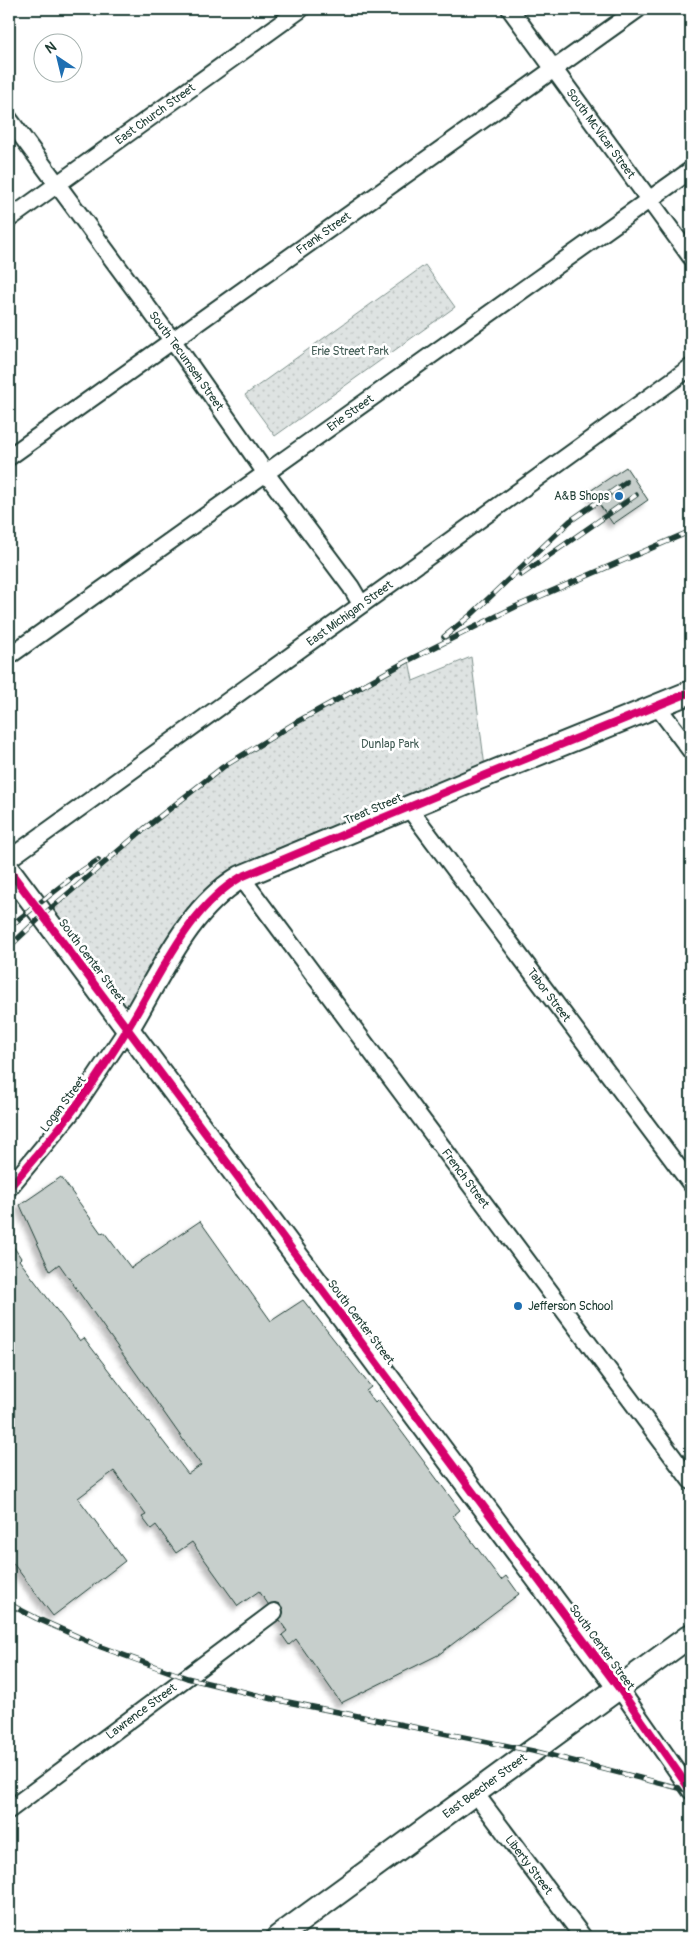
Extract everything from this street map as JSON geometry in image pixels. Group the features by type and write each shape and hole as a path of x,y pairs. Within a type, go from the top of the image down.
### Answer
{"street":[{"name":"East Church Street","path":"9,219 300,9"},
{"name":"South McVicar Street","path":"510,9 691,256"},
{"name":"Frank Street","path":"9,457 638,9"},
{"name":"South Tecumseh Street","path":"9,119 172,341 265,472 351,587 361,604"},
{"name":"Erie Street","path":"9,656 691,170"},
{"name":"East Michigan Street","path":"9,859 691,367"},
{"name":"Treat Street","path":"128,1028 186,931 211,900 226,886 241,877 691,692"},
{"path":"657,706 691,751"},
{"name":"Tabor Street","path":"408,807 691,1184"},
{"name":"South Center Street","path":"9,870 619,1688 691,1791"},
{"name":"French Street","path":"241,877 691,1482"},
{"name":"Logan Street","path":"9,1188 71,1114 128,1028"},
{"name":"Lawrence Street","path":"9,1810 274,1612"},
{"name":"East Beecher Street","path":"278,1937 691,1635"},
{"name":"Liberty Street","path":"475,1793 583,1937"}],"green space":[{"name":"Erie Street Park","path":"425,265 455,307 275,436 245,395"},
{"name":"Dunlap Park","path":"471,657 486,775 226,885 128,1028 43,915 144,829 223,767 295,723 409,660 413,681"}],"building":[{"name":"A&B Shops","path":"626,467 648,500 613,524 590,491"},
{"path":"61,1177 101,1233 104,1232 131,1268 200,1221 271,1321 303,1300 371,1387 366,1391 375,1403 378,1400 460,1510 453,1516 501,1580 506,1576 519,1594 438,1655 341,1703 296,1639 289,1645 282,1635 287,1631 259,1591 238,1606 192,1542 176,1553 156,1525 151,1529 142,1517 146,1515 114,1471 78,1498 125,1561 53,1616 9,1558 9,1240 21,1258 19,1260 80,1341 84,1338 188,1474 201,1465 59,1264 50,1271 20,1205"}],"railway":[{"path":"444,637 471,615 570,521 626,482"},
{"path":"521,575 636,495"},
{"path":"9,947 43,915 144,829 223,767 295,723 409,660 515,607 691,531"},
{"path":"9,927 74,876 98,860"},
{"path":"9,1604 101,1647 187,1678 273,1699 533,1751 691,1791"}],"cycle path":[{"path":"9,1188 88,1090 124,1035 170,955 194,919 224,889 241,877 691,692"},
{"path":"9,870 619,1688 691,1791"}],"place":[{"name":"A&B Shops","path":"619,496"},
{"name":"Jefferson School","path":"518,1306"}]}
